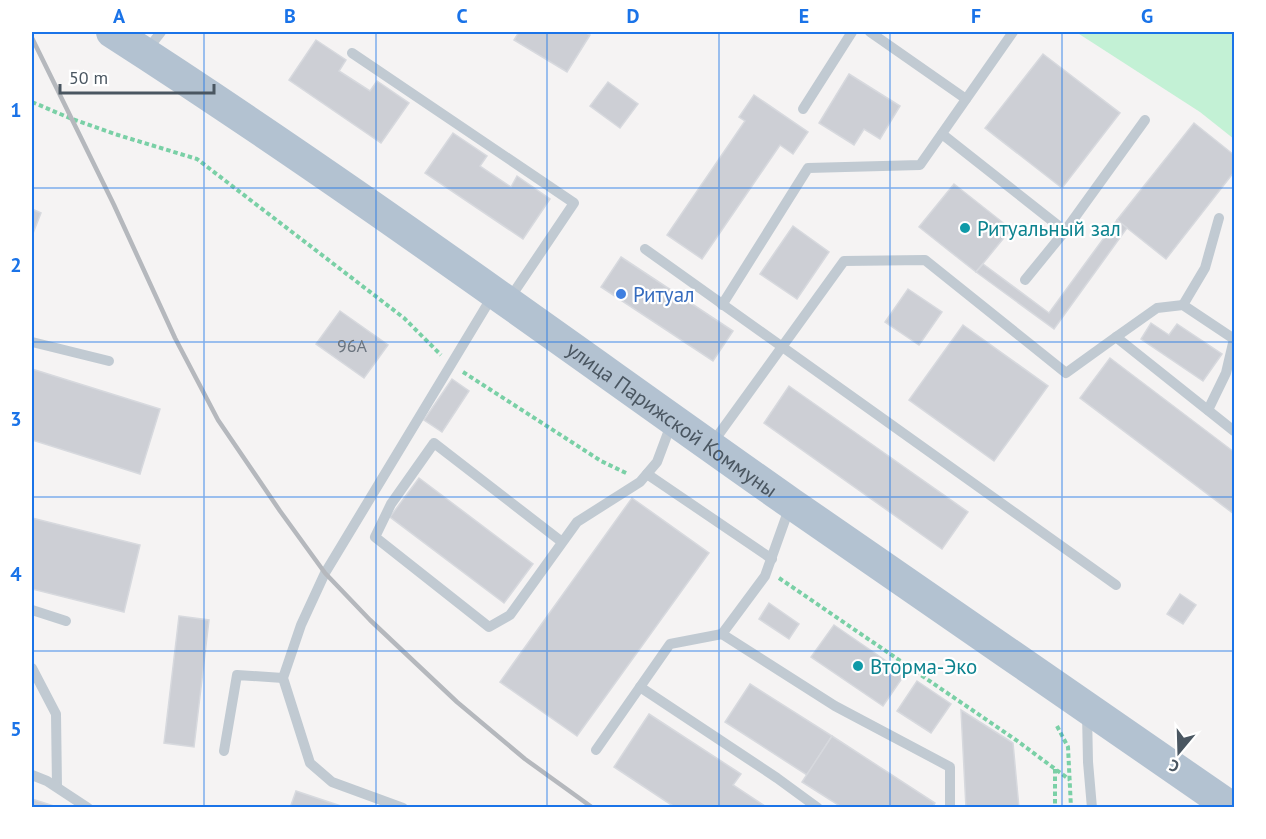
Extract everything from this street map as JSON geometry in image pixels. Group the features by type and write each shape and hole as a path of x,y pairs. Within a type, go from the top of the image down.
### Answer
{"main road":[{"name":"улица Парижской Коммуны","path":"112,32 153,42 501,297 792,503 1232,807"}],"lane":[{"path":"803,110 852,32"},
{"path":"870,32 966,99"},
{"path":"722,305 808,168 920,165 1013,32"},
{"path":"352,53 574,203 451,364 325,573 301,625 283,678 310,764 332,782 403,807"},
{"path":"1024,280 1065,231 1145,120"},
{"path":"942,134 1065,231"},
{"path":"1183,305 1205,268 1219,218"},
{"path":"645,249 1116,585"},
{"path":"711,445 844,261 925,260 1066,373 1157,308 1183,305 1234,339 1226,373 1208,410"},
{"path":"1116,337 1234,431"},
{"path":"32,342 109,361"},
{"path":"562,542 434,443 391,504 375,537 489,627 510,615 577,522 640,482 657,462 673,418"},
{"path":"646,474 772,559"},
{"path":"596,750 670,644 722,634 765,576 792,503"},
{"path":"32,610 66,621"},
{"path":"722,634 835,706 950,766 950,807"},
{"path":"32,668 56,714 57,787"},
{"path":"224,751 237,675 283,678"},
{"path":"640,687 818,807"},
{"path":"1087,707 1092,807"},
{"path":"32,775 89,807"}],"path":[{"path":"32,102 118,135 197,159 404,318 451,364 601,461 628,474"},
{"path":"837,618 1016,740 1070,780"},
{"path":"1057,726 1068,747 1071,807"},
{"path":"1054,768 1055,807"}],"green space":[{"path":"1076,32 1234,32 1234,139 1200,112"}],"building":[{"path":"519,32 584,32 590,35 567,72 514,40"},
{"path":"316,40 346,60 339,71 370,91 377,81 409,103 381,143 289,80"},
{"path":"1043,54 1120,113 1062,188 985,128"},
{"path":"849,74 900,106 880,139 864,129 854,145 819,123"},
{"path":"608,82 638,104 620,128 590,106"},
{"path":"754,95 808,132 793,154 780,145 702,259 667,235 745,121 739,117"},
{"path":"1194,123 1234,155 1234,172 1166,259 1117,220"},
{"path":"453,133 487,156 480,166 511,187 517,176 550,199 523,239 425,173"},
{"name":"Ритуальный зал","path":"954,184 1011,229 976,272 919,227"},
{"path":"32,209 41,213 32,236"},
{"path":"1117,220 1127,228 1054,329 976,272 983,264 1049,313"},
{"path":"793,226 829,252 797,299 760,274"},
{"path":"621,257 733,331 713,361 601,287"},
{"path":"908,289 942,312 919,345 885,322"},
{"path":"340,311 388,345 364,378 316,344"},
{"path":"1151,323 1169,335 1177,324 1222,354 1203,381 1141,339"},
{"path":"963,325 1048,386 994,461 909,400"},
{"path":"1110,358 1234,452 1234,514 1080,398"},
{"path":"32,369 160,409 140,474 32,440"},
{"path":"452,379 469,391 442,432 424,420"},
{"path":"789,386 968,512 942,549 764,423"},
{"path":"419,478 533,564 504,603 390,517"},
{"path":"632,498 709,553 577,736 500,682"},
{"path":"32,518 140,545 124,612 32,589"},
{"path":"1180,594 1196,605 1183,624 1167,614"},
{"path":"769,603 799,624 789,639 759,619"},
{"path":"179,616 209,620 194,747 164,743"},
{"name":"Вторма-Эко","path":"834,625 905,674 883,706 811,657"},
{"path":"917,681 951,704 931,733 897,711"},
{"path":"750,684 832,736 807,775 725,722"},
{"path":"961,710 1013,743 1019,808 966,808"},
{"path":"649,714 741,774 733,785 768,808 676,808 614,767"},
{"path":"832,736 935,803 932,808 843,808 802,782"},
{"path":"296,791 347,808 290,808"},
{"path":"32,799 54,806 54,808 32,808"}],"railway":[{"path":"32,38 114,205 175,338 218,420 325,573 370,620 457,702 525,759 593,808"}],"place":[{"name":"Ритуальный зал","path":"965,228"},
{"name":"Ритуал","path":"621,294"},
{"name":"Вторма-Эко","path":"858,666"}]}
